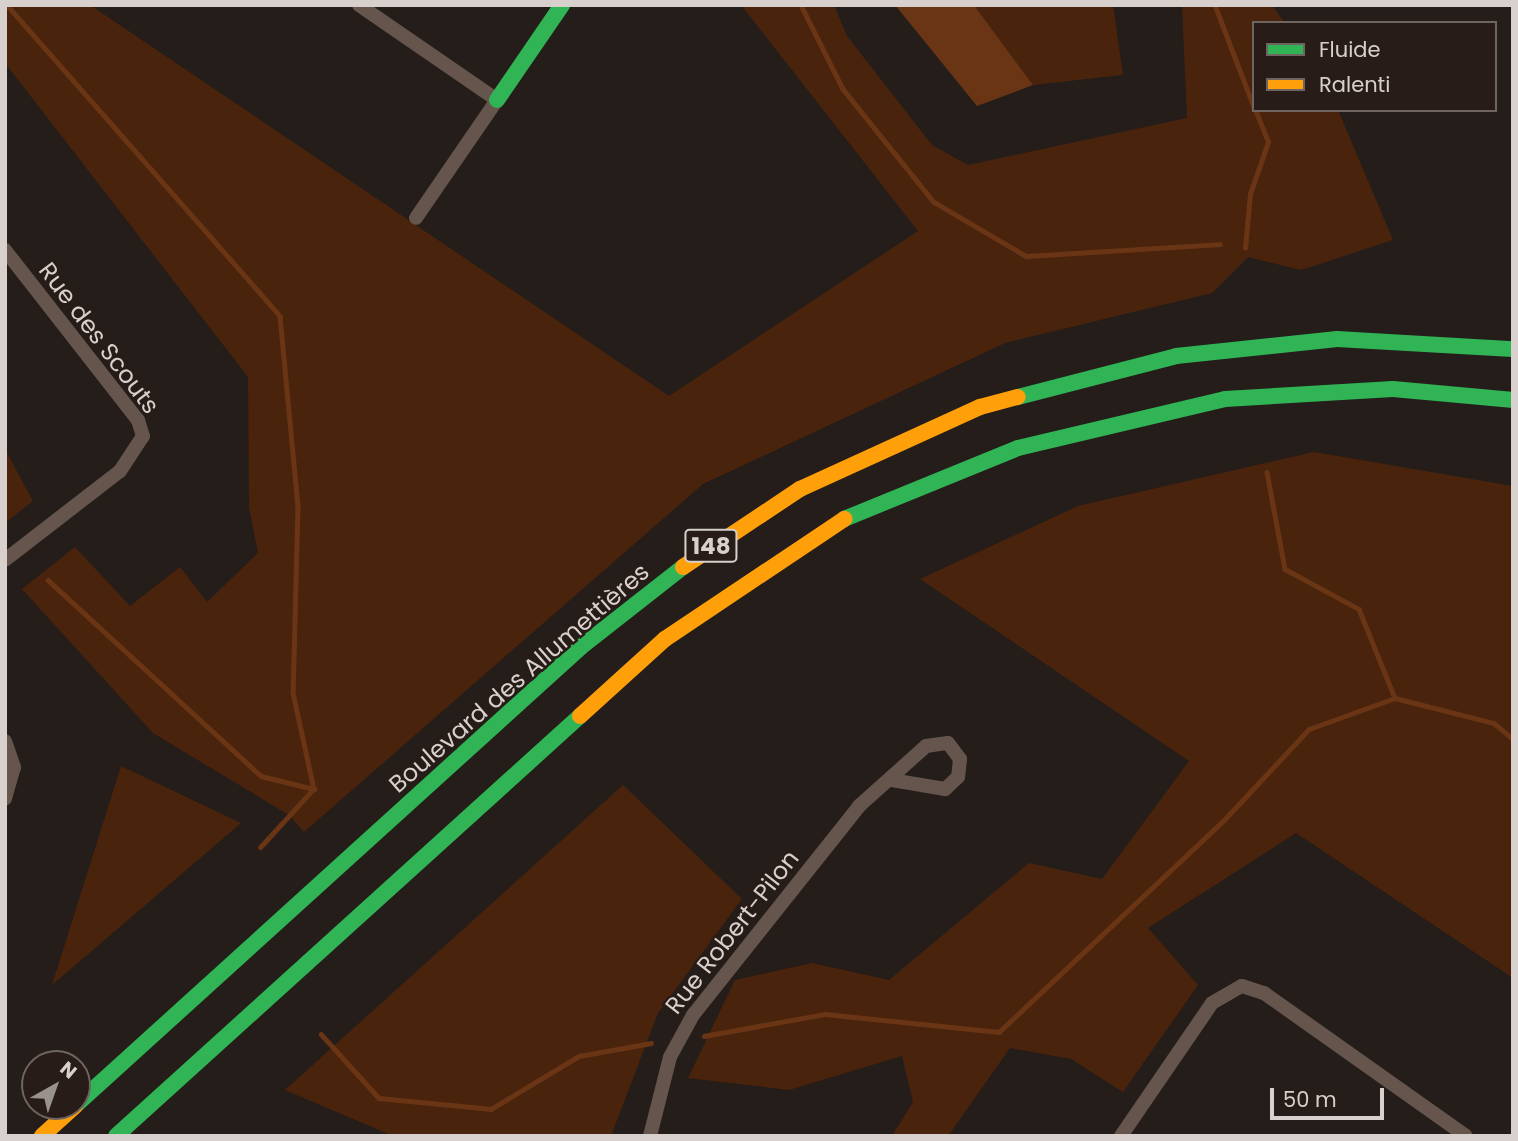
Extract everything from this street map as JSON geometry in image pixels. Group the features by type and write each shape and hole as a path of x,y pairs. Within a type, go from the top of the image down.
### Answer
{"main road":[{"path":"497,100 562,5"},
{"name":"Boulevard des Allumettières","path":"91,1091 582,647 704,550 800,489 980,407 1176,356 1337,339 1513,349"},
{"name":"148","path":"116,1136 665,639 734,587 845,519 1018,448 1203,403 1393,389 1513,400"},
{"name":"Boulevard des Allumettières","path":"42,1136 60,1120"}],"street":[{"path":"359,5 497,100 416,218"},
{"name":"Rue des Scouts","path":"5,250 138,420 143,436 138,453 120,471 5,561"},
{"path":"5,741 14,767 5,799"},
{"name":"Rue Robert-Pilon","path":"650,1136 670,1057 692,1015 859,806 891,780 912,755 936,741 948,743 960,759 958,777 946,789 891,780"},
{"path":"1121,1136 1212,1003 1242,986 1276,1001 1466,1136"}],"shaded area":[{"path":"5,5 90,5 669,396 918,231 741,5 834,5 847,36 932,145 968,165 1187,118 1182,5 1272,5 1284,21 1252,21 1252,112 1339,112 1393,240 1301,270 1248,257 1212,293 1005,343 703,484 304,832 289,815 153,733 22,589 75,547 130,606 180,567 207,602 258,553 249,508 248,377 5,63"},
{"path":"895,5 974,5 1033,85 977,106"},
{"path":"974,5 1113,5 1123,75 1033,85"},
{"path":"5,449 33,501 5,523"},
{"path":"1314,452 1513,486 1513,978 1296,833 1148,928 1198,985 1123,1092 1071,1059 1010,1048 948,1136 892,1136 913,1102 902,1056 789,1090 688,1078 735,980 812,963 889,980 1029,863 1102,879 1189,761 920,579 1078,506"},
{"path":"121,766 241,823 52,985"},
{"path":"623,785 742,899 658,1013 611,1136 393,1136 285,1090"}],"waterway":[{"path":"7,5 280,316 298,506 293,693 314,789 261,847"},
{"path":"801,5 843,89 934,202 1026,256 1220,244"},
{"path":"1215,5 1252,102"},
{"path":"1245,248 1250,194 1268,142 1256,112"},
{"path":"1267,472 1285,569 1359,609 1395,698 1494,723 1513,739"},
{"path":"48,580 261,776 314,789"},
{"path":"704,1036 825,1014 999,1032 1223,821 1309,729 1395,698"},
{"path":"321,1034 379,1098 491,1109 579,1056 651,1043"}],"traffic: fast":[{"path":"497,100 562,5"},
{"path":"1018,397 1176,356 1337,339 1513,349"},
{"path":"844,519 1018,448 1225,399 1393,389 1513,400"},
{"path":"91,1091 581,647 683,567"},
{"path":"116,1136 580,716"}],"traffic: slow":[{"path":"683,567 800,489 980,407 1018,397"},
{"path":"580,716 665,639 844,519"},
{"path":"42,1136 60,1120"}]}
